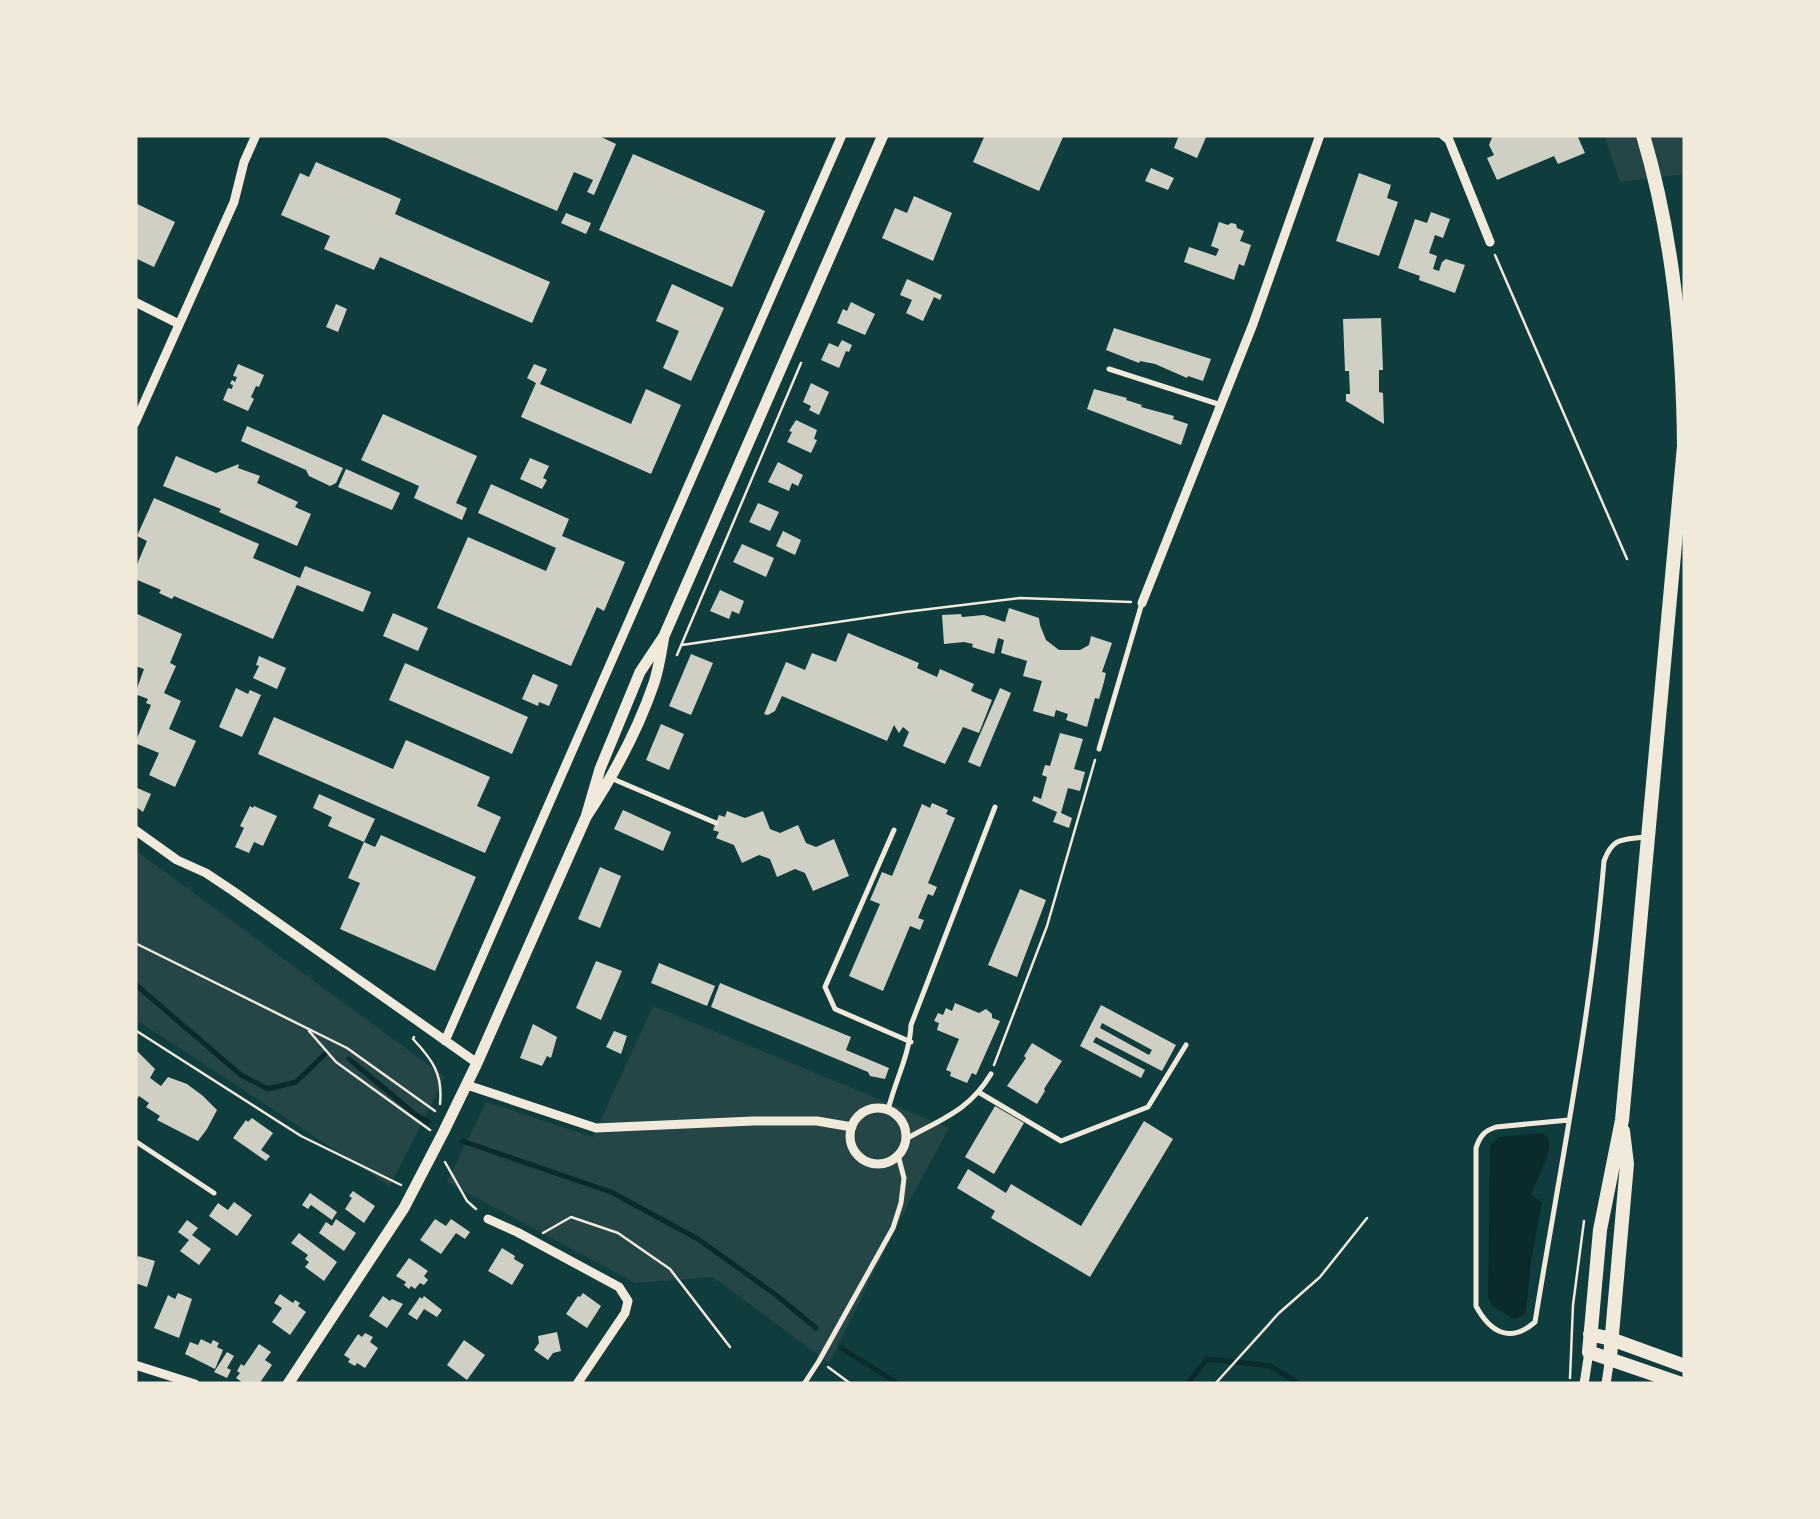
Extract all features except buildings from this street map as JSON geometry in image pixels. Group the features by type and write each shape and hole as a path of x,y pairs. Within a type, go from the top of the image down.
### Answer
{"main road":[{"path":"1642,135 1665,225 1677,300 1684,446 1622,1120 1603,1208 1589,1352 1682,1384"},
{"path":"1610,1358 1627,1164 1622,1120"},
{"path":"1590,1334 1612,1338 1685,1366"}],"street":[{"path":"135,423 234,202 256,135"},
{"path":"445,1041 842,135"},
{"path":"288,1384 404,1208 467,1085 605,776 654,683 664,636 883,135"},
{"path":"1142,603 1253,324 1320,135"},
{"path":"1442,135 1449,140 1491,246"},
{"path":"135,302 180,324"},
{"path":"135,830 177,860 219,882 477,1062"},
{"path":"467,1085 596,1128 753,1121 816,1121 852,1127"},
{"path":"870,1109 888,1110 902,1121 906,1139 898,1155 882,1164 864,1160 852,1145 852,1127 870,1109"},
{"path":"488,1219 619,1287 628,1301 626,1314 577,1384"},
{"path":"1584,1384 1589,1352"},
{"path":"1606,1384 1610,1358"},
{"path":"135,1365 195,1384"}],"lane":[{"path":"1109,369 1221,405"},
{"path":"1099,748 1142,603"},
{"path":"605,776 716,822"},
{"path":"888,1110 910,1042 910,1025 995,808"},
{"path":"894,830 826,987 834,1009 910,1042"},
{"path":"1569,1120 1496,1127 1486,1131 1476,1148 1476,1306 1489,1325 1501,1332 1514,1334 1535,1322 1569,1120 1590,986 1604,861 1609,847 1618,841 1647,837"},
{"path":"980,1092 1062,1141 1148,1108 1186,1045"},
{"path":"906,1139 967,1105 991,1074"},
{"path":"135,1141 214,1193"},
{"path":"804,1384 893,1228 904,1178 898,1155"}],"path":[{"path":"1491,246 1627,559"},
{"path":"664,636 681,646 1020,598 1142,603"},
{"path":"991,1074 1047,926 1099,748"},
{"path":"135,944 346,1048 436,1112 442,1084 430,1056 413,1038 422,1025"},
{"path":"306,1028 336,1062 429,1130"},
{"path":"135,1030 301,1136 404,1186 404,1208"},
{"path":"444,1160 467,1201 488,1219"},
{"path":"532,1240 571,1216 618,1233 670,1269 730,1347"},
{"path":"1216,1384 1279,1313 1320,1277 1367,1218"},
{"path":"819,1362 851,1384"}],"shaded area":[{"path":"1604,135 1685,135 1685,174 1620,182"},
{"path":"135,850 445,1077 390,1186 135,1019"},
{"path":"653,1006 949,1128 829,1363 713,1277 635,1283 447,1182 486,1102 593,1137"},
{"path":"1541,1133 1548,1138 1549,1149 1531,1195 1542,1202 1526,1312 1515,1319 1493,1307 1488,1297 1490,1146 1499,1137"}],"waterway":[{"path":"135,984 241,1075 268,1089 296,1082 325,1054"},
{"path":"349,1059 428,1122"},
{"path":"462,1141 611,1192 698,1239 816,1328"},
{"path":"841,1348 899,1384"},
{"path":"1187,1384 1207,1359 1234,1362"},
{"path":"1236,1362 1270,1366 1300,1384"}]}
